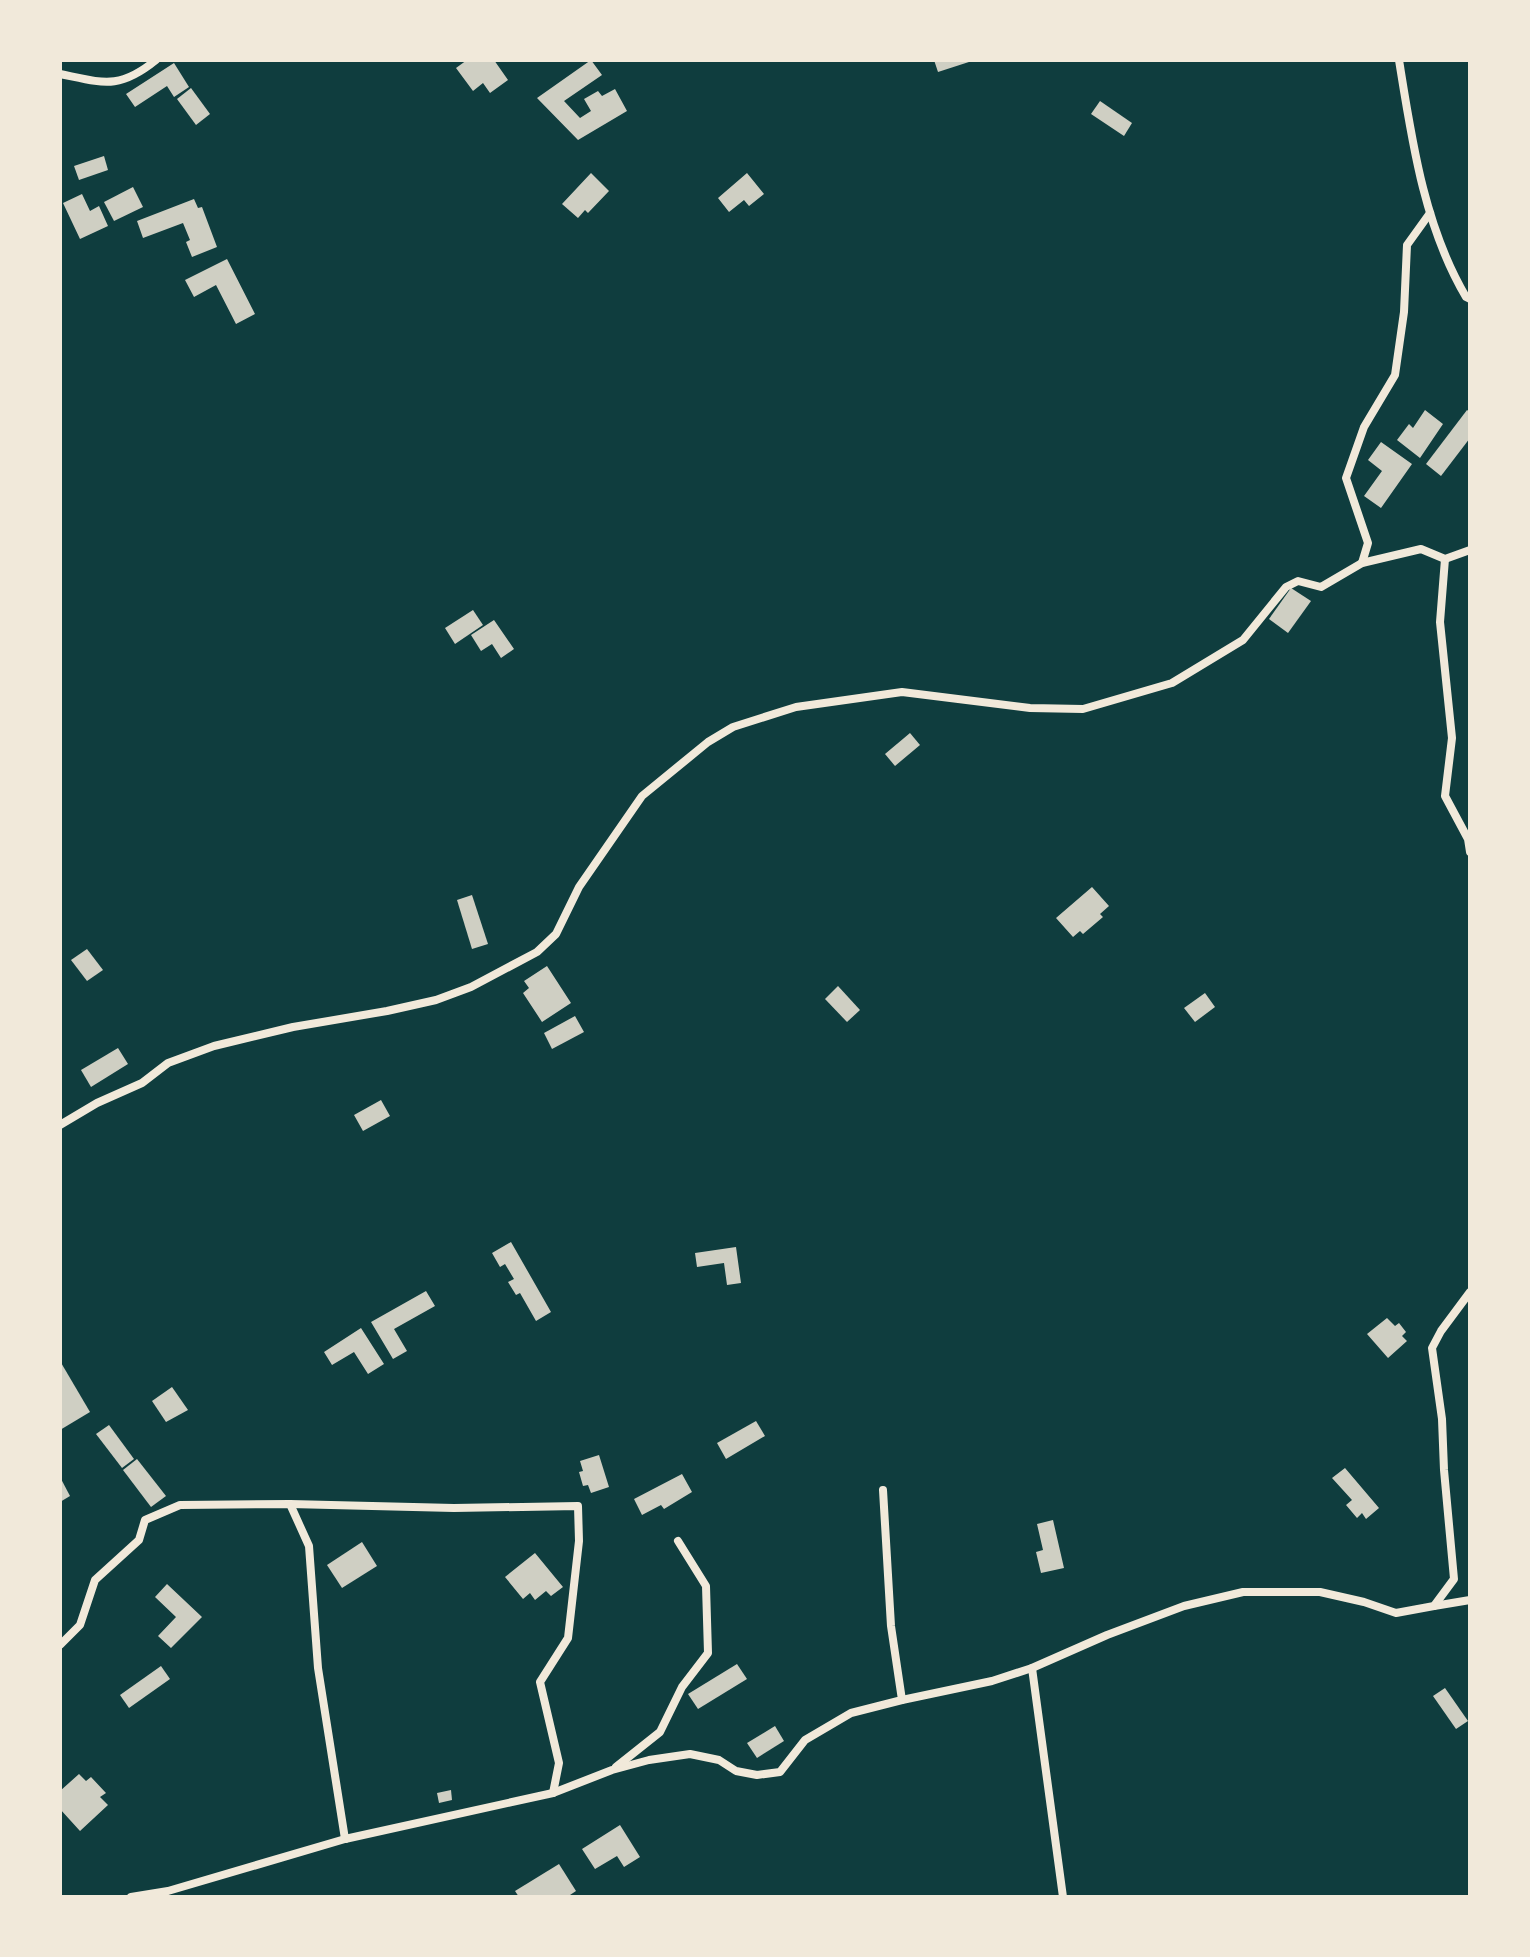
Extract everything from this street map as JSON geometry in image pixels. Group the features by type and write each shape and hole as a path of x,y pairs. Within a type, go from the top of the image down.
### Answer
{"street":[{"path":"60,74 107,84 136,76 156,60"},
{"path":"1399,60 1412,142 1430,213 1451,273 1470,299"},
{"path":"1362,563 1368,543 1346,478 1364,427 1395,375 1404,312 1407,245 1430,213"},
{"path":"60,1125 97,1103 142,1083 168,1063 214,1046 293,1027 436,1000 471,987 537,952 556,934 579,887 642,796 708,742 733,727 796,707 902,692 1030,708 1083,709 1172,683 1243,640 1286,587 1298,581 1321,587 1362,563 1421,549 1445,559 1470,550"},
{"path":"1445,559 1440,622 1452,738 1445,796 1468,839 1470,852"},
{"path":"1434,1606 1454,1579 1442,1419 1432,1348 1470,1292"},
{"path":"883,1490 891,1626 902,1700"},
{"path":"290,1504 309,1546 318,1668 345,1839"},
{"path":"60,1645 80,1625 95,1580 139,1540 145,1520 180,1505 578,1506 579,1541 568,1638 540,1682 559,1763 553,1793"},
{"path":"612,1770 660,1732 682,1687 708,1653 706,1586 678,1541"},
{"path":"131,1897 168,1891 345,1839 553,1793 612,1770 649,1760 690,1754 719,1760 736,1771 757,1775 780,1772 805,1740 851,1713 992,1681 1032,1668 1184,1606 1243,1592 1320,1592 1396,1613 1470,1600"},
{"path":"1032,1668 1063,1897"}],"building":[{"path":"467,60 494,60 508,80 490,93 483,83 473,91 456,68"},
{"path":"591,60 602,75 564,101 580,118 591,111 584,99 598,91 602,96 615,89 627,111 578,140 537,98"},
{"path":"934,60 972,60 972,61 938,72"},
{"path":"174,63 189,87 174,97 167,86 135,107 126,94"},
{"path":"191,88 210,114 196,125 177,99"},
{"path":"1100,101 1132,123 1124,136 1091,114"},
{"path":"104,156 108,170 79,180 74,166"},
{"path":"591,173 609,191 588,213 585,210 578,218 562,204"},
{"path":"747,173 764,194 749,206 744,200 729,212 718,198"},
{"path":"133,187 143,207 114,221 104,202"},
{"path":"82,194 90,211 99,206 108,226 80,239 63,203"},
{"path":"194,199 198,208 202,207 217,247 192,257 186,242 190,240 183,223 143,238 137,221"},
{"path":"227,259 255,314 236,324 216,285 194,297 185,280"},
{"path":"1425,410 1443,424 1420,458 1397,440 1409,424 1413,428"},
{"path":"1467,410 1470,412 1470,438 1441,476 1426,464"},
{"path":"1381,442 1412,464 1381,508 1364,496 1382,471 1368,460"},
{"path":"1291,588 1311,601 1288,633 1269,619"},
{"path":"473,610 483,625 455,644 445,628"},
{"path":"494,620 514,649 501,658 492,644 481,651 471,635"},
{"path":"910,733 920,745 895,766 885,754"},
{"path":"1092,887 1109,906 1100,914 1103,917 1083,934 1080,931 1073,937 1056,918"},
{"path":"472,895 488,944 472,949 457,900"},
{"path":"87,949 103,970 87,981 71,960"},
{"path":"547,966 571,1003 542,1022 523,993 529,988 524,981"},
{"path":"838,986 860,1010 847,1022 825,999"},
{"path":"1205,993 1215,1007 1195,1022 1184,1008"},
{"path":"575,1016 584,1032 552,1049 544,1033"},
{"path":"118,1048 128,1064 91,1087 81,1070"},
{"path":"381,1100 390,1116 363,1131 354,1115"},
{"path":"511,1242 551,1312 536,1321 520,1293 516,1295 508,1282 514,1279 505,1264 500,1267 492,1253"},
{"path":"736,1247 741,1283 727,1285 724,1263 697,1267 695,1253"},
{"path":"426,1291 435,1306 394,1329 407,1351 393,1359 371,1322"},
{"path":"1387,1318 1395,1326 1399,1323 1406,1332 1402,1336 1407,1341 1388,1358 1367,1334"},
{"path":"361,1328 384,1364 368,1374 354,1352 332,1365 324,1352"},
{"path":"60,1361 90,1412 60,1430"},
{"path":"172,1387 188,1410 166,1422 152,1401"},
{"path":"756,1421 765,1436 726,1459 717,1443"},
{"path":"109,1425 134,1459 122,1468 96,1434"},
{"path":"599,1455 609,1487 591,1493 588,1485 583,1486 580,1461"},
{"path":"137,1459 166,1496 151,1507 123,1470"},
{"path":"1345,1468 1379,1508 1366,1519 1362,1513 1357,1518 1346,1505 1352,1500 1332,1478"},
{"path":"682,1474 692,1492 664,1509 661,1505 642,1515 634,1499"},
{"path":"60,1477 70,1496 60,1502"},
{"path":"1053,1520 1064,1568 1041,1573 1036,1552 1043,1550 1037,1524"},
{"path":"362,1542 377,1566 342,1588 327,1565"},
{"path":"535,1553 563,1587 551,1596 546,1591 535,1600 530,1593 523,1599 505,1577"},
{"path":"167,1584 202,1617 171,1648 158,1636 176,1617 155,1597"},
{"path":"737,1664 747,1679 698,1709 688,1694"},
{"path":"161,1666 170,1679 129,1708 120,1695"},
{"path":"1445,1688 1468,1721 1456,1729 1433,1696"},
{"path":"775,1726 784,1741 757,1758 747,1743"},
{"path":"79,1774 86,1781 91,1777 106,1793 100,1797 108,1805 80,1831 60,1809 60,1791"},
{"path":"451,1790 452,1800 439,1803 437,1793"},
{"path":"620,1825 640,1857 624,1867 617,1856 595,1869 582,1849"},
{"path":"559,1864 576,1891 567,1897 519,1897 515,1891"}]}
